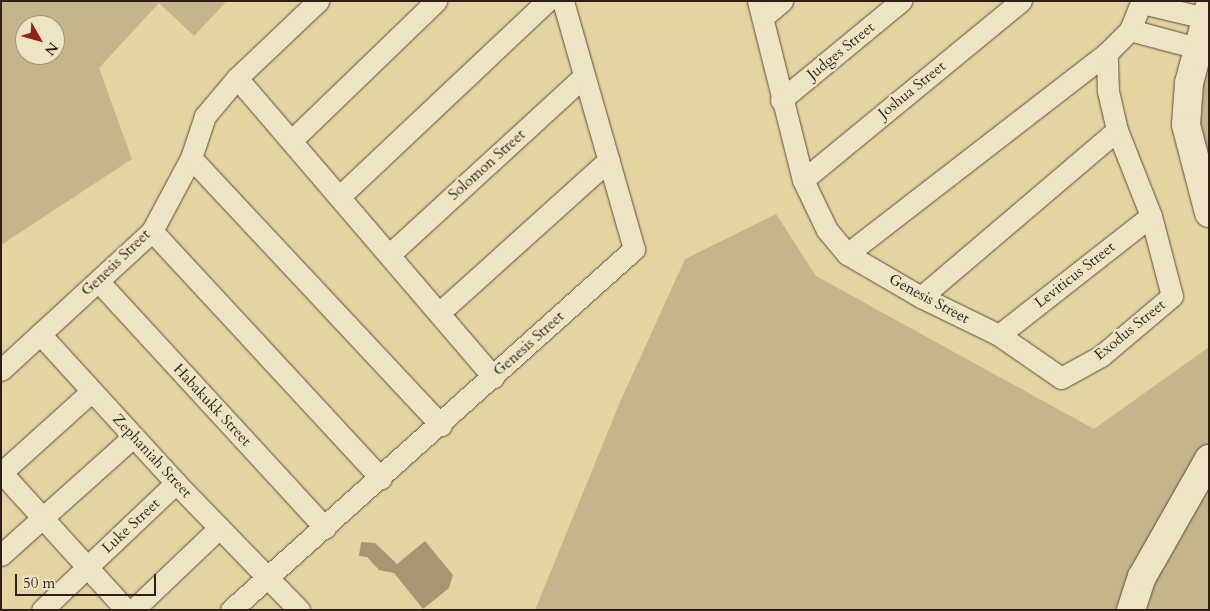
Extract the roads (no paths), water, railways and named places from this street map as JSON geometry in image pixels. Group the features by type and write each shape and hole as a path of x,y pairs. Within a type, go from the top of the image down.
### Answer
{"street":[{"name":"Genesis Street","path":"1,370 152,231 191,158 205,116 237,78 318,1"},
{"path":"290,140 436,1"},
{"path":"339,197 547,1"},
{"name":"Genesis Street","path":"231,610 266,576 325,528 441,425 634,249 563,1"},
{"path":"760,9 782,1"},
{"name":"Judges Street","path":"781,100 901,1"},
{"name":"Joshua Street","path":"803,180 1021,1"},
{"path":"847,254 1107,53 1130,30 1142,2 1207,13 1197,48 1186,102 1186,125 1209,214"},
{"name":"Genesis Street","path":"760,9 781,100 803,180 827,230 847,254 921,297 999,334 1062,378"},
{"path":"1130,30 1197,48"},
{"path":"1107,53 1108,91 1117,130 1151,216"},
{"name":"Solomon Street","path":"390,254 584,76"},
{"path":"237,78 440,312 493,376"},
{"path":"921,297 1117,130"},
{"path":"191,158 441,425"},
{"path":"440,312 608,160"},
{"name":"Exodus Street","path":"1062,378 1101,356 1172,296 1151,216"},
{"name":"Leviticus Street","path":"999,334 1151,216"},
{"path":"152,231 381,478"},
{"name":"Habakukk Street","path":"98,282 325,528"},
{"name":"Zephaniah Street","path":"40,334 133,437 266,576"},
{"path":"91,392 1,473 126,610"},
{"path":"1,555 133,437"},
{"path":"1131,610 1142,578 1209,459"},
{"name":"Luke Street","path":"42,610 176,483"},
{"path":"134,610 219,528"},
{"path":"266,576 300,610"}]}
